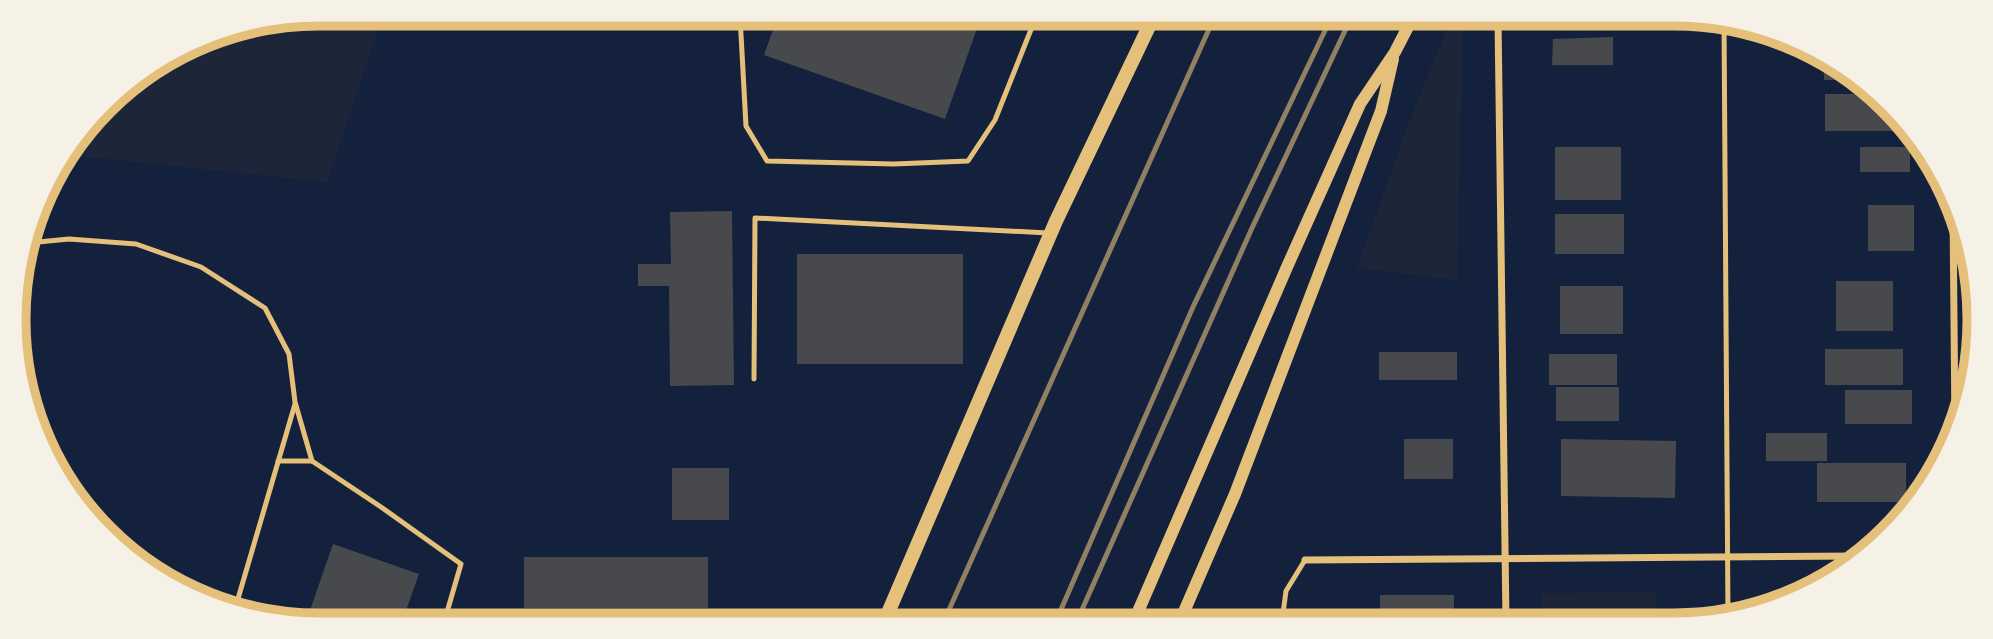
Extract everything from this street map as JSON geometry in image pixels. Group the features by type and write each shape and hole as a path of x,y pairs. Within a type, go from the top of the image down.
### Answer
{"main road":[{"path":"888,613 1051,233 1149,26"}],"street":[{"path":"1137,613 1360,104 1395,52 1408,26"},
{"path":"1498,26 1506,613"},
{"path":"1184,613 1235,494 1381,111 1395,52"},
{"path":"1953,232 1955,402"},
{"path":"1305,561 1846,556"}],"lane":[{"path":"741,26 747,126 767,161 894,164 968,161 995,120 1032,26"},
{"path":"1724,31 1728,607"},
{"path":"754,379 755,218 1051,233"},
{"path":"37,242 69,239 135,244 201,267 265,308 289,354 295,402 312,461"},
{"path":"237,601 295,402"},
{"path":"278,460 312,461 461,564 447,613"},
{"path":"1283,613 1286,591 1305,561"}],"shaded area":[{"path":"379,26 327,182 77,156 99,126 126,99 190,56 225,42 262,32 300,27"},
{"path":"1448,26 1463,26 1457,280 1357,268 1409,122"},
{"path":"1656,592 1656,613 1542,613 1542,593"}],"building":[{"path":"774,26 978,26 945,119 764,55"},
{"path":"1613,37 1613,65 1552,65 1553,39"},
{"path":"1824,68 1842,80 1824,80"},
{"path":"1825,94 1861,94 1894,126 1894,131 1825,131"},
{"path":"1555,147 1621,147 1621,200 1555,200"},
{"path":"1860,147 1910,147 1910,172 1860,172"},
{"path":"1868,205 1914,205 1914,251 1868,251"},
{"path":"732,211 734,385 670,386 669,286 638,286 638,264 671,264 670,212"},
{"path":"1555,214 1624,214 1624,254 1555,254"},
{"path":"797,254 963,254 963,364 797,364"},
{"path":"1836,281 1893,281 1893,331 1836,331"},
{"path":"1560,286 1623,286 1623,334 1560,334"},
{"path":"1825,349 1903,349 1903,385 1825,385"},
{"path":"1379,352 1457,352 1457,380 1379,380"},
{"path":"1549,354 1617,354 1617,385 1549,385"},
{"path":"1556,387 1619,387 1619,421 1556,421"},
{"path":"1845,390 1912,390 1912,424 1845,424"},
{"path":"1766,433 1827,433 1827,461 1766,461"},
{"path":"1404,439 1453,439 1453,479 1404,479"},
{"path":"1561,439 1676,441 1675,498 1561,496"},
{"path":"1817,463 1906,463 1906,498 1903,502 1817,502"},
{"path":"672,468 729,468 729,520 672,520"},
{"path":"333,544 419,574 405,613 309,612"},
{"path":"524,557 708,557 708,608 524,608"},
{"path":"1380,595 1454,595 1454,613 1380,613"}],"railway":[{"path":"948,613 1210,26"},
{"path":"1059,613 1193,307 1327,26"},
{"path":"1081,613 1252,228 1347,26"}]}
